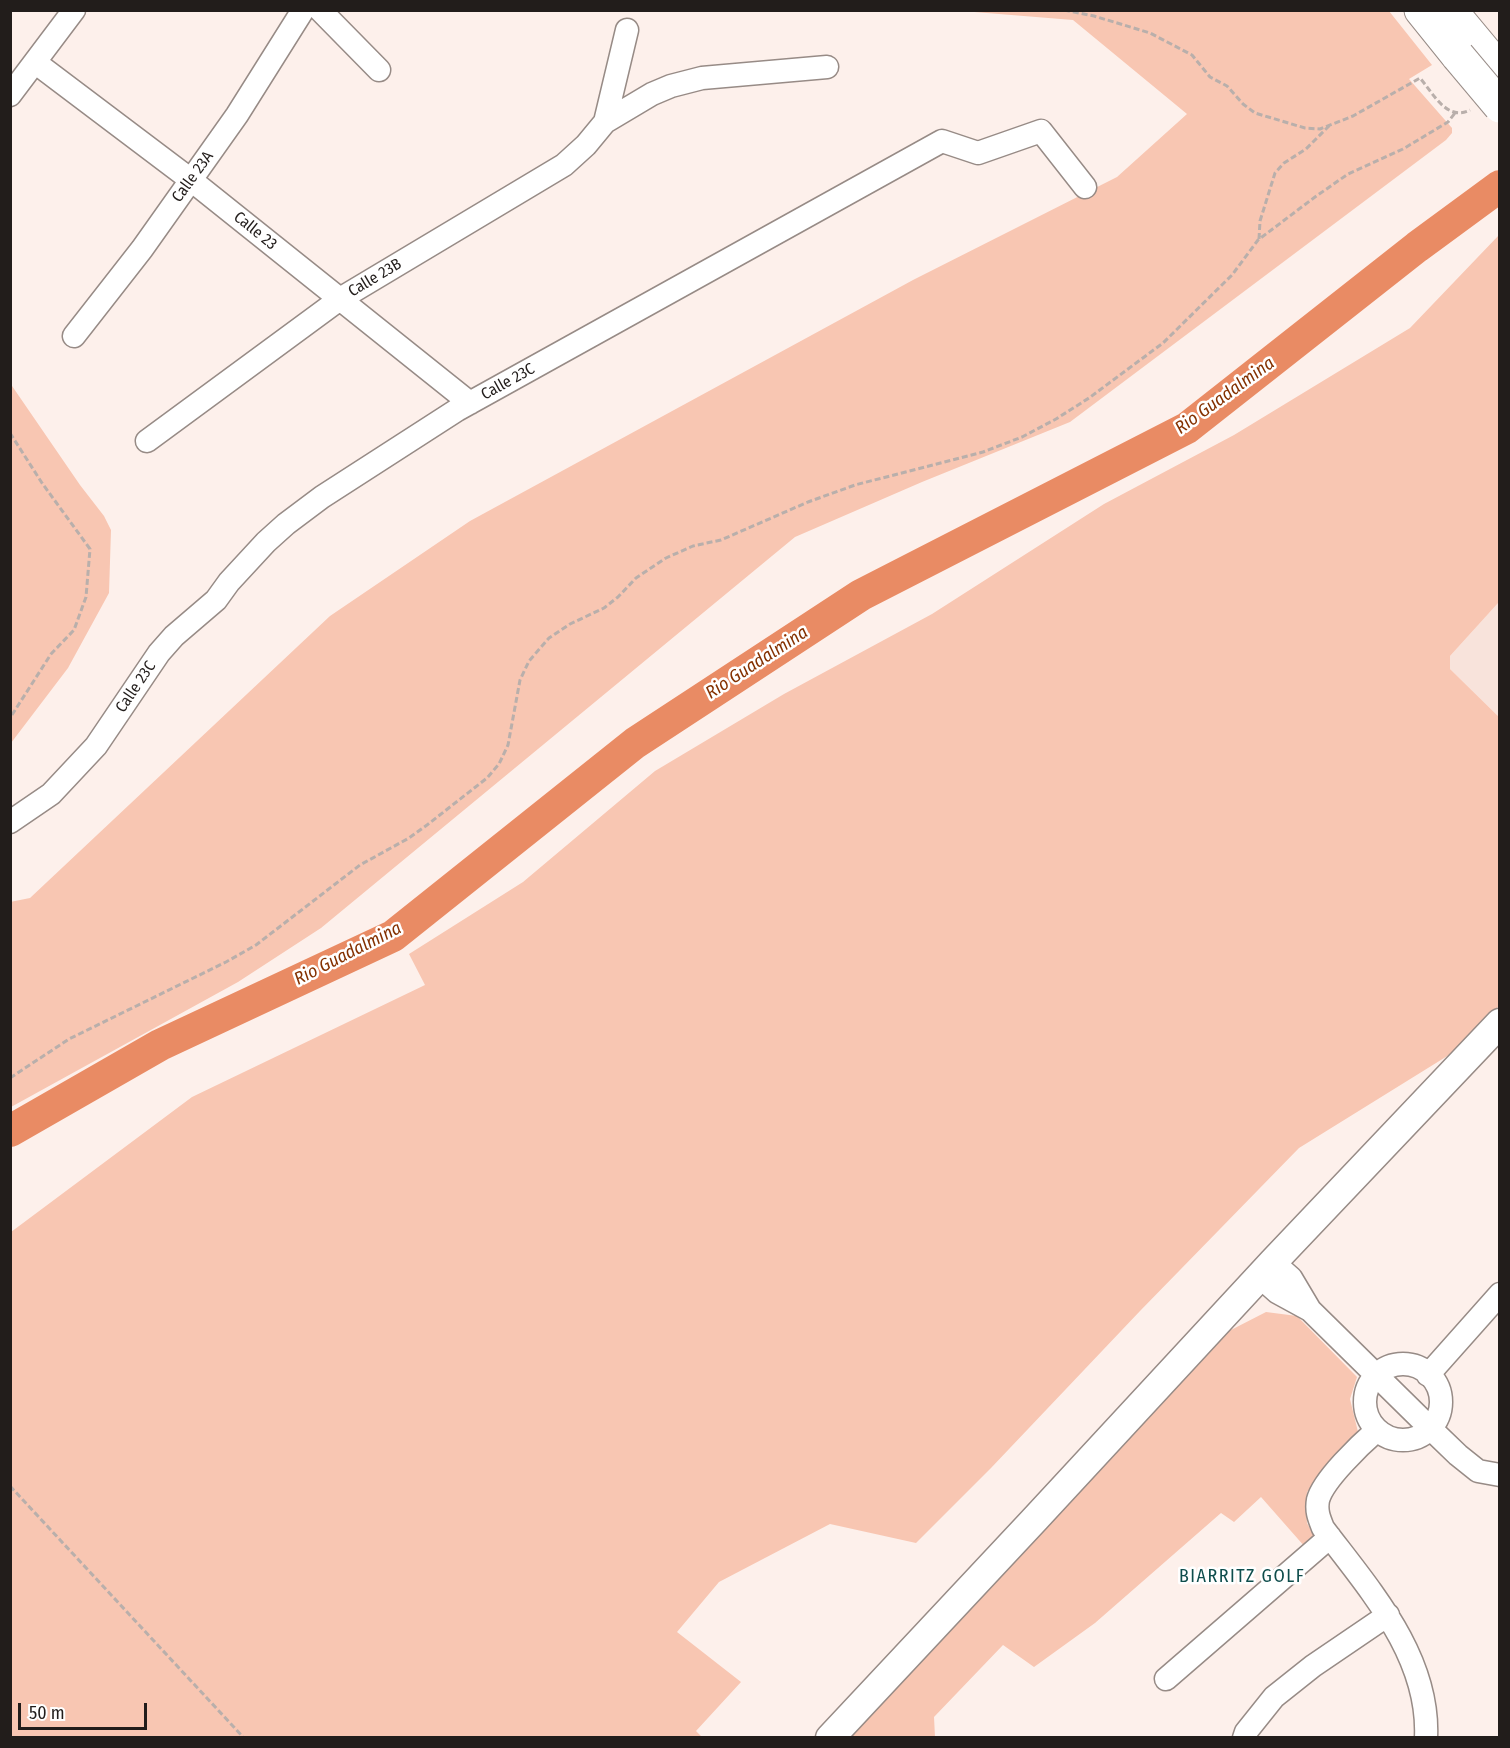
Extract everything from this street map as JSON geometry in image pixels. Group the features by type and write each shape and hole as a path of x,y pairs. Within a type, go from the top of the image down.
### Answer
{"highway":[{"path":"1421,10 1467,48 1500,70"},
{"path":"1450,10 1467,48 1488,106"}],"main road":[{"path":"830,1737 1266,1269 1500,1023"}],"street":[{"path":"10,95 74,10"},
{"name":"Calle 23A","path":"74,336 142,249 237,115 303,10"},
{"path":"320,10 379,70"},
{"name":"Calle 23B","path":"605,122 627,30"},
{"name":"Calle 23","path":"36,63 191,180 470,404"},
{"name":"Calle 23B","path":"147,441 340,299 564,165 586,145 605,122 652,94 670,86 702,78 827,67"},
{"name":"Calle 23C","path":"10,822 51,794 96,746 154,660 174,636 216,600 229,582 266,542 286,524 369,467 470,404 942,141 978,153 1041,131 1085,187"},
{"path":"1266,1269 1277,1292 1310,1310 1431,1429 1489,1473"},
{"path":"1428,1375 1500,1294"},
{"path":"1408,1363 1419,1367 1428,1375 1437,1383 1442,1407 1431,1429 1410,1440 1398,1440 1377,1430 1365,1409 1368,1385 1375,1375 1396,1364 1408,1363"},
{"path":"1377,1430 1361,1444 1325,1485 1318,1499 1317,1514 1323,1528 1388,1615 1417,1674 1427,1721 1426,1737"},
{"path":"1166,1679 1330,1537"},
{"path":"1244,1737 1274,1697 1313,1666 1388,1615"}],"path":[{"path":"1064,10 1094,16 1150,33 1192,55 1210,77 1227,86 1254,113 1305,128 1320,129 1353,116 1420,78 1447,111 1463,114 1488,106"},
{"path":"10,1078 69,1039 226,963 256,945 360,865 409,838 487,778 499,764 508,745 520,680 529,661 549,638 570,624 604,608 636,578 666,558 693,546 722,540 808,502 855,485 983,452 1040,428 1089,398 1163,342 1232,275 1258,240 1348,174 1403,149 1448,122 1455,113"},
{"path":"1258,240 1260,221 1275,173 1284,163 1306,149 1330,125"},
{"path":"10,433 42,483 90,549 86,597 74,630 51,654 10,718"},
{"path":"10,1486 244,1737"}],"shaded area":[{"path":"962,11 1389,11 1432,65 1409,79 1452,128 1452,133 1446,140 1070,422 795,537 321,928 238,982 11,1107 10,902 30,898 330,616 470,521 913,280 1117,177 1187,114 1073,20"},
{"path":"1499,235 1499,602 1450,656 1450,669 1499,717 1499,1006 1457,1050 1299,1148 916,1543 830,1524 719,1582 677,1632 741,1682 696,1731 702,1737 11,1738 11,1232 192,1097 425,985 409,954 523,882 655,771 784,694 932,614 1104,504 1234,435 1410,328"},
{"path":"10,383 104,516 111,530 109,593 68,668 11,743"},
{"path":"1499,602 1499,717 1450,669 1450,656"},
{"path":"1266,1312 1297,1316 1357,1377 1350,1399 1358,1432 1307,1492 1307,1523 1315,1538 1305,1547 1261,1497 1234,1522 1221,1513 1095,1623 1034,1667 1003,1645 934,1717 935,1737 842,1738 1185,1375 1229,1331"}],"waterway":[{"name":"Rio Guadalmina","path":"10,1131 160,1045 393,936 635,743 861,595 1187,428 1417,247 1500,186"}],"district":[{"name":"BIARRITZ GOLF","path":"1242,1577"}]}
